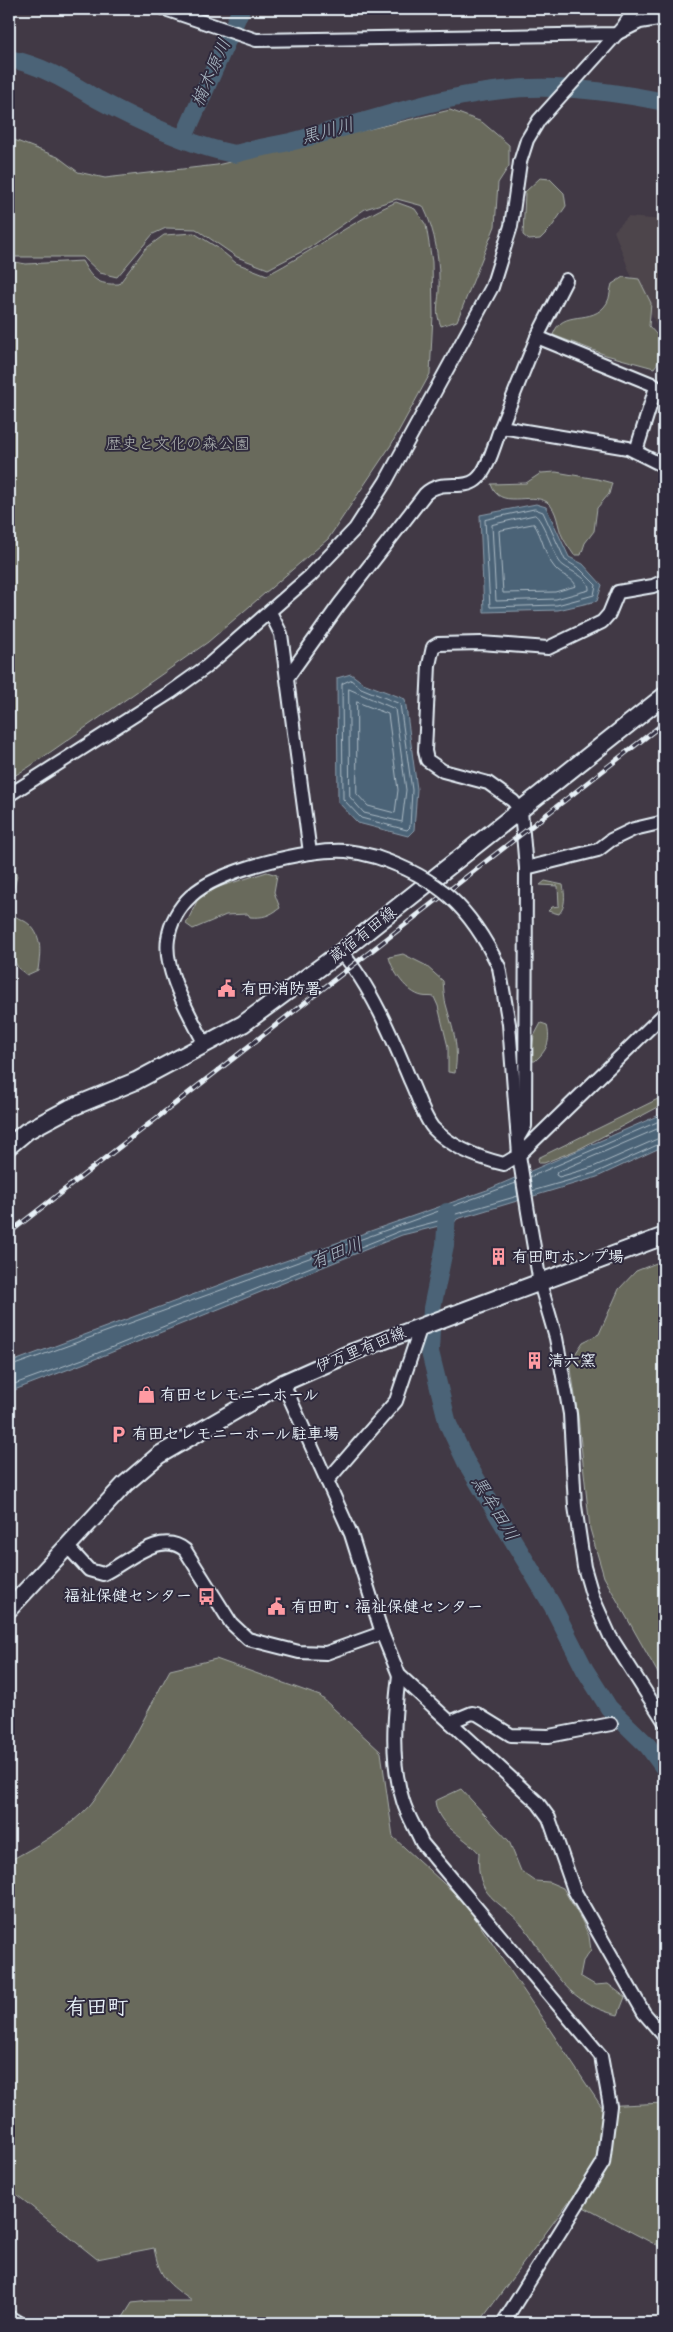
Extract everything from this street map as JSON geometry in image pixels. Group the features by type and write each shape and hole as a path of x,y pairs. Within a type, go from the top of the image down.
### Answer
{"main road":[{"name":"蔵宿有田線","path":"9,1146 27,1132 70,1108 136,1081 244,1024 341,952 664,696"},
{"name":"伊万里有田線","path":"9,1609 125,1484 160,1455 283,1383 353,1352 664,1236"}],"street":[{"path":"165,9 256,40 616,34 640,22 664,18"},
{"path":"9,794 171,692 206,667 270,612 334,552 355,529 386,481 492,287 511,226 520,162 527,140 538,120 616,34 635,9"},
{"path":"287,678 339,605 425,494 431,488 475,481 481,474 536,338 566,280"},
{"path":"536,338 660,390 636,451"},
{"path":"501,427 596,441 636,451 664,466"},
{"path":"518,1138 525,1126 526,868 521,811 514,801 488,783 442,771 427,760 425,751 429,665 433,646 438,644 481,643 548,648 602,622 609,614 618,592 653,586 664,581"},
{"path":"270,612 281,634 310,853"},
{"path":"526,868 598,850 611,840 634,829 664,822"},
{"path":"205,1046 168,963 167,939 181,907 192,895 226,876 289,857 310,853 344,851 376,857 419,874 440,887 474,921 499,967 510,1024 519,1155 540,1283 556,1338 570,1414 575,1506 584,1567 593,1598 610,1636 664,1721"},
{"path":"341,952 353,965 393,1040 432,1126 445,1138 479,1158 504,1164 519,1155 664,1014"},
{"path":"327,1481 396,1401 421,1326"},
{"path":"283,1383 351,1534 382,1632 399,1675 538,1803 549,1818 574,1890 644,2012 664,2036"},
{"path":"67,1546 89,1570 103,1574 134,1556 163,1543 177,1543 185,1550 231,1623 248,1639 269,1646 299,1652 326,1653 382,1632"},
{"path":"399,1675 394,1713 394,1758 403,1801 422,1843 601,2056 610,2106 603,2163 503,2323"},
{"path":"450,1722 472,1712 511,1735 549,1736 611,1724"},
{"path":"9,2317 19,2323"}],"shaded area":[{"path":"628,217 664,220 664,334 657,326 630,273 614,231"}],"green space":[{"path":"450,110 482,122 509,145 509,166 498,183 495,226 457,321 441,326 439,321 437,309 439,291 438,258 431,226 423,206 397,199 365,209 309,248 268,269 237,257 196,229 166,228 153,234 117,277 100,273 83,257 9,257 9,138 58,157 78,172 105,178 217,165"},
{"path":"540,178 550,179 564,193 566,206 551,228 540,239 529,240 523,235 525,192"},
{"name":"歴史と文化の森公園","path":"396,202 415,209 426,225 432,262 433,315 430,374 391,445 328,539 208,642 9,779 9,261 26,264 82,261 96,280 119,284 145,249 164,235 194,233 218,248 236,263 267,275"},
{"path":"623,277 639,279 651,303 649,326 659,337 663,346 662,356 654,368 606,355 553,335 557,327 563,322 594,314 601,310 608,301 612,284"},
{"path":"556,472 612,483 609,494 597,508 594,531 585,543 581,555 574,555 561,534 551,505 540,499 508,499 501,497 495,492 491,484 526,483 541,473"},
{"path":"9,860 17,876 9,908"},
{"path":"267,872 277,875 274,892 280,908 276,911 259,917 250,917 248,914 226,915 193,929 186,924 198,899 209,890"},
{"path":"545,881 563,885 564,904 559,914 548,911 552,907 559,906 558,886 540,885"},
{"path":"9,908 16,917 30,925 39,941 38,970 27,975 18,968 9,949"},
{"path":"403,954 425,965 443,981 445,1002 456,1047 455,1073 448,1072 448,1047 434,997 422,996 411,991 401,981 391,963 389,957"},
{"path":"541,1023 547,1025 549,1036 547,1045 535,1061 530,1061 534,1036"},
{"path":"664,1096 664,1104 579,1149 544,1163 539,1163 538,1158"},
{"path":"664,1260 664,1684 604,1577 590,1529 578,1416 570,1362 583,1342 599,1334 619,1289 636,1271"},
{"path":"216,1659 320,1696 381,1752 393,1837 465,1903 601,2106 664,2103 664,2249 570,2200 479,2323 123,2323 122,2319 132,2303 192,2301 176,2289 162,2274 154,2248 97,2259 12,2191 9,2179 9,1861 63,1829 90,1805 113,1774 170,1670"},
{"path":"461,1789 509,1841 521,1871 535,1881 549,1882 563,1888 589,1936 591,1950 583,1961 580,1976 595,1985 608,1984 625,1997 618,2015 587,2003 570,1990 556,1974 524,1927 485,1889 479,1868 479,1853 446,1824 437,1810 435,1801"}],"water":[{"path":"536,504 546,507 569,557 583,564 602,585 597,601 558,610 484,612 480,515"},
{"path":"351,674 363,683 405,699 417,789 414,830 408,836 358,823 338,802 337,678"},
{"name":"有田川","path":"664,1113 664,1146 597,1177 457,1219 451,1227 443,1225 402,1235 9,1392 9,1363 254,1272 487,1190"}],"waterway":[{"name":"楠木原川","path":"184,137 241,9"},
{"name":"黒川川","path":"9,59 45,70 114,108 165,132 201,145 235,154 296,140 446,99 494,91 536,88 579,89 664,102"},
{"name":"黒牟田川","path":"447,1212 445,1245 432,1308 430,1352 448,1424 466,1462 552,1605 585,1670 609,1708 648,1746 664,1768"}],"railway":[{"path":"9,1233 664,723"}],"place":[{"name":"有田消防署","path":"227,989"},
{"name":"有田町ホンプ場","path":"498,1257"},
{"name":"清六窯","path":"534,1361"},
{"name":"有田セレモニーホール","path":"146,1395"},
{"name":"有田セレモニーホール駐車場","path":"118,1434"},
{"name":"福祉保健センター","path":"206,1596"},
{"name":"有田町・福祉保健センター","path":"277,1607"}],"district":[{"name":"有田町","path":"97,2008"}]}
